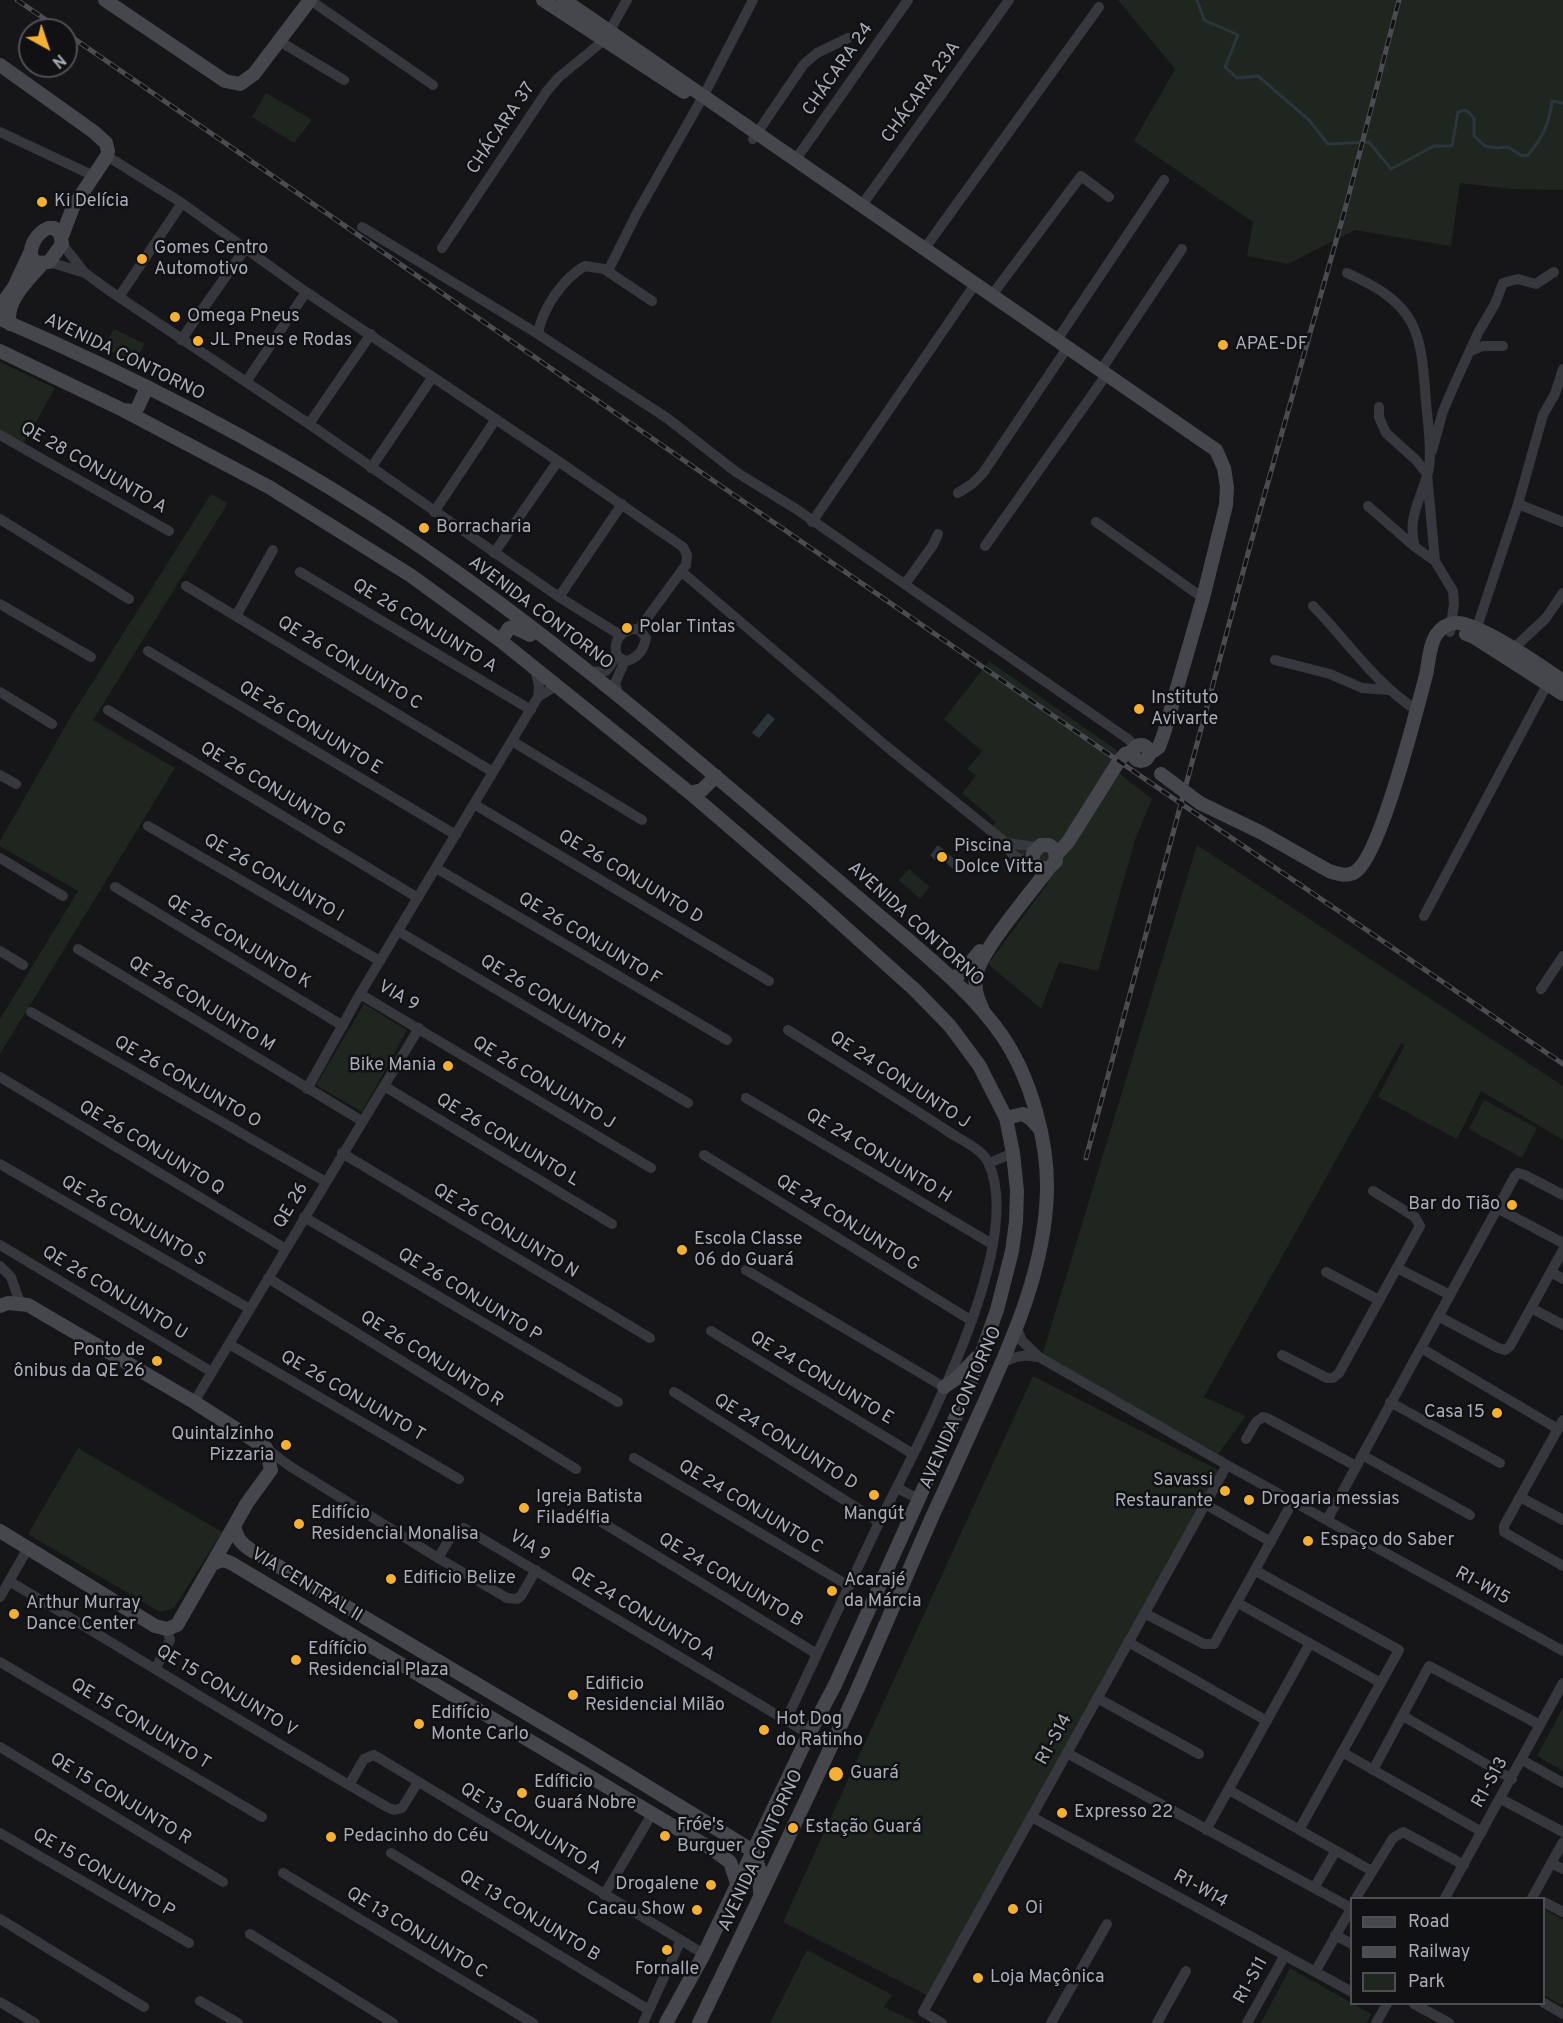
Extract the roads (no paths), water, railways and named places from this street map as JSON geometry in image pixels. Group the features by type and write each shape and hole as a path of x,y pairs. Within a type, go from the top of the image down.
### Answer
{"main road":[{"path":"105,0 229,83 240,84 248,81 310,0"},
{"path":"543,0 607,35"},
{"path":"564,0 607,35 756,136 971,290 1063,354 1101,375"},
{"path":"0,65 94,132 106,143 108,151 74,207 62,240 14,300 9,318 5,322"},
{"path":"756,136 796,159 1057,340 1210,456 1225,476 1226,505 1203,598 1159,747 1142,754 1122,757 1075,829 1043,856 978,966 975,986 977,997 986,1016"},
{"path":"0,307 14,286 40,233 74,207"},
{"path":"48,228 57,230 62,240"},
{"path":"30,253 34,261 45,263"},
{"name":"AVENIDA CONTORNO","path":"5,322 56,343 147,387 273,455 423,549 546,638 716,776 949,976 986,1016 1004,1039 1016,1061 1034,1106 1041,1131 1046,1154 1047,1191 1040,1254 1017,1328 856,1691 699,2023"},
{"name":"AVENIDA CONTORNO","path":"0,351 123,410 269,487 410,575 501,641 690,793 915,990 950,1026 979,1065 1006,1118 1013,1153 1017,1222 997,1310 970,1385 835,1685 809,1734 704,1954 666,2023"},
{"path":"123,410 134,411 147,387"},
{"path":"1142,754 1159,773 1200,803 1262,833 1329,871 1339,875 1355,873 1366,862 1389,803 1436,636 1459,623 1563,694"},
{"path":"501,641 509,628 513,627 535,637 546,638"},
{"path":"1476,633 1513,649 1563,681"},
{"path":"690,793 702,790 716,776"},
{"path":"949,976 954,978 962,972 1022,896 1033,880 1043,856"},
{"path":"1006,1118 1026,1115 1041,1131"},
{"path":"0,1306 8,1303 28,1305 194,1402 266,1448 271,1470 247,1503 177,1625 167,1629 155,1626 0,1531"},
{"path":"944,1387 957,1378 982,1352"},
{"name":"VIA CENTRAL II","path":"234,1526 236,1536 245,1546 753,1851"},
{"name":"VIA CENTRAL II","path":"212,1564 223,1560 231,1563 279,1590 652,1814 726,1859 732,1866 737,1883"},
{"path":"279,1590 289,1573"},
{"path":"886,1574 886,1578 892,1584 897,1585 904,1580"},
{"path":"848,1655 848,1666 852,1670 857,1671 867,1666"},
{"path":"835,1685 844,1682 856,1691"},
{"path":"572,1766 583,1747"},
{"path":"676,1829 687,1811"},
{"path":"753,1851 759,1868 760,1898"}],"street":[{"path":"310,0 433,85"},
{"path":"607,35 627,0"},
{"path":"608,271 753,0"},
{"name":"CHÁCARA 24","path":"796,159 908,0"},
{"name":"CHÁCARA 23A","path":"862,205 1009,0"},
{"path":"925,248 1099,7"},
{"name":"CHÁCARA 37","path":"442,248 547,91 558,78 607,35"},
{"path":"756,136 804,64 817,53 848,38"},
{"path":"279,41 344,80"},
{"path":"0,132 94,176"},
{"path":"107,156 182,203 306,292 683,547 687,555 686,565 682,572 639,628 620,634 615,645 621,658 615,683 619,696"},
{"path":"992,295 1081,176 1109,197"},
{"path":"1057,340 1164,180"},
{"path":"119,297 182,203"},
{"path":"362,227 538,334 667,418 736,472 796,509 905,584 1128,739 1142,754"},
{"path":"62,240 85,273 559,597 620,634"},
{"path":"181,340 245,249"},
{"path":"985,546 1101,375 1182,249"},
{"path":"45,263 85,273"},
{"path":"538,334 545,312 566,282 580,269 589,265 608,271 652,301"},
{"path":"1415,547 1412,523 1416,503 1443,411 1503,283 1518,279 1536,284 1554,272"},
{"path":"1347,273 1390,296 1404,311 1416,330 1423,368 1435,561"},
{"path":"812,522 971,290"},
{"path":"246,382 306,292"},
{"path":"309,424 370,334"},
{"path":"1471,351 1483,346 1503,346"},
{"path":"958,493 983,473 1063,354"},
{"path":"1476,633 1544,415 1555,394 1563,369"},
{"path":"371,468 432,378"},
{"path":"1379,407 1379,417 1386,433 1428,468"},
{"path":"434,512 496,419"},
{"name":"QE 28 CONJUNTO A","path":"0,435 169,531"},
{"path":"494,553 558,461"},
{"path":"559,597 622,504"},
{"path":"1518,504 1563,522"},
{"path":"1368,506 1415,547 1435,561 1453,591 1454,604 1450,628"},
{"path":"0,519 129,599"},
{"path":"1096,522 1203,598"},
{"path":"905,584 933,545 938,534"},
{"path":"236,615 273,550"},
{"name":"QE 26 CONJUNTO A","path":"300,572 531,710"},
{"path":"682,572 886,746 1006,843 1043,856"},
{"name":"QE 26 CONJUNTO C","path":"186,586 494,772"},
{"path":"1513,649 1546,618 1563,593"},
{"path":"0,604 92,657"},
{"path":"1313,606 1389,690 1401,701 1417,710"},
{"path":"589,672 606,672 621,658 635,658 644,646 646,638 639,628"},
{"name":"QE 26 CONJUNTO E","path":"148,651 456,835"},
{"path":"1275,660 1330,674 1362,688 1389,690"},
{"path":"307,1089 360,994 538,698 539,686 535,669"},
{"path":"1425,916 1548,683"},
{"path":"538,698 558,685"},
{"path":"0,692 52,724"},
{"name":"QE 26 CONJUNTO G","path":"108,710 418,898"},
{"path":"512,741 642,820"},
{"path":"0,775 16,784"},
{"name":"QE 26 CONJUNTO D","path":"474,804 769,981"},
{"name":"QE 26 CONJUNTO I","path":"148,826 380,961"},
{"path":"0,858 63,896"},
{"name":"QE 26 CONJUNTO F","path":"436,868 726,1040"},
{"name":"QE 26 CONJUNTO K","path":"115,887 343,1026"},
{"name":"QE 26 CONJUNTO H","path":"398,931 688,1103"},
{"name":"QE 26 CONJUNTO M","path":"78,949 362,1121"},
{"path":"0,951 23,965"},
{"path":"1540,989 1563,956"},
{"name":"VIA 9","path":"360,994 419,1028"},
{"name":"QE 26 CONJUNTO O","path":"31,1012 326,1182"},
{"name":"QE 26","path":"194,1402 419,1028"},
{"name":"QE 26 CONJUNTO J","path":"419,1028 651,1168"},
{"name":"QE 24 CONJUNTO J","path":"788,1030 979,1152 989,1163"},
{"name":"QE 26 CONJUNTO Q","path":"0,1077 286,1249"},
{"name":"QE 26 CONJUNTO L","path":"384,1086 612,1224"},
{"name":"QE 24 CONJUNTO H","path":"746,1098 992,1244"},
{"path":"786,1720 913,1454 972,1322 981,1295 992,1244 997,1203 989,1163 1013,1153"},
{"name":"QE 26 CONJUNTO N","path":"342,1154 650,1338"},
{"name":"QE 24 CONJUNTO G","path":"704,1155 972,1322"},
{"name":"QE 26 CONJUNTO S","path":"0,1164 250,1309"},
{"path":"1327,1520 1518,1173 1563,1195"},
{"path":"1282,1355 1327,1378 1333,1378 1339,1373 1420,1226 1415,1217 1373,1191"},
{"path":"1497,1208 1563,1243"},
{"name":"QE 26 CONJUNTO P","path":"304,1217 618,1402"},
{"name":"QE 26 CONJUNTO U","path":"0,1245 212,1372"},
{"path":"1438,1316 1505,1350 1510,1346 1563,1250"},
{"path":"0,1266 11,1277 20,1303"},
{"path":"1397,1268 1450,1295"},
{"path":"746,1270 944,1387"},
{"path":"1326,1272 1378,1300"},
{"path":"1551,1272 1563,1279"},
{"name":"QE 26 CONJUNTO R","path":"268,1278 576,1469"},
{"path":"1531,1308 1563,1325"},
{"name":"R1-W15","path":"1017,1328 1022,1341 1039,1357 1227,1465 1563,1651"},
{"name":"QE 24 CONJUNTO E","path":"711,1332 913,1454"},
{"name":"QE 26 CONJUNTO T","path":"229,1344 459,1479"},
{"path":"1421,1348 1560,1424 1504,1526 1504,1532 1563,1566"},
{"path":"1002,1363 1020,1356 1039,1357"},
{"name":"QE 24 CONJUNTO D","path":"674,1392 879,1522"},
{"path":"1390,1402 1500,1463"},
{"path":"1246,1439 1256,1422 1263,1417 1356,1466"},
{"path":"266,1448 288,1466 438,1558 511,1599 521,1596 536,1570"},
{"path":"1362,1455 1470,1515"},
{"name":"QE 24 CONJUNTO C","path":"634,1458 849,1586"},
{"name":"R1-S14","path":"942,2023 923,2012 1227,1465"},
{"path":"271,1470 288,1466"},
{"path":"897,1488 919,1499"},
{"path":"1520,1497 1563,1520"},
{"path":"1144,1613 1204,1644 1211,1645 1217,1642 1293,1502"},
{"path":"1205,1504 1272,1542"},
{"name":"QE 24 CONJUNTO B","path":"595,1518 818,1654"},
{"name":"VIA 9","path":"438,1558 455,1530 464,1528 551,1579"},
{"path":"0,1597 28,1548"},
{"path":"1256,1571 1400,1650 1299,1830"},
{"name":"QE 24 CONJUNTO A","path":"551,1579 809,1734"},
{"name":"QE 15 CONJUNTO V","path":"9,1581 156,1668 230,1715 394,1810 402,1808 418,1782"},
{"path":"1238,1603 1381,1683"},
{"path":"156,1668 170,1640 167,1629"},
{"path":"1128,1642 1267,1721"},
{"path":"1206,1830 1310,1644"},
{"name":"QE 15 CONJUNTO T","path":"0,1662 262,1817"},
{"path":"1373,1770 1429,1666 1540,1725"},
{"name":"R1-S13","path":"1446,1897 1563,1683"},
{"path":"1097,1698 1199,1754"},
{"path":"1403,1716 1512,1779"},
{"name":"QE 15 CONJUNTO R","path":"0,1747 223,1882"},
{"path":"1342,1752 1482,1832"},
{"path":"1067,1753 1314,1888 1350,1903"},
{"name":"QE 13 CONJUNTO A","path":"349,1785 364,1759 374,1755 604,1896 704,1954"},
{"path":"1522,1760 1563,1783"},
{"path":"1229,1790 1372,1871"},
{"path":"1501,1799 1563,1832"},
{"path":"604,1896 652,1814"},
{"name":"R1-W14","path":"1032,1817 1350,1991"},
{"path":"1357,1897 1393,1838 1403,1832 1464,1865"},
{"name":"QE 15 CONJUNTO P","path":"0,1833 189,1943"},
{"path":"1538,1897 1551,1863 1563,1842"},
{"path":"1314,1888 1335,1851"},
{"name":"QE 13 CONJUNTO B","path":"391,1853 649,2010"},
{"path":"1551,1863 1563,1869"},
{"name":"QE 13 CONJUNTO C","path":"283,1873 532,2023"},
{"path":"1545,1903 1563,1912"},
{"path":"1315,1972 1350,1909"},
{"path":"0,1919 144,2007"},
{"path":"1051,2023 1107,1924"},
{"path":"250,1934 393,2023"},
{"path":"1335,1935 1350,1943"},
{"path":"643,2023 681,1940"},
{"name":"R1-S11","path":"1247,2023 1285,1955"},
{"path":"1157,2023 1186,1971"},
{"path":"200,2001 238,2023"},
{"path":"0,2002 35,2023"},
{"path":"1545,2004 1563,2016 1560,2023"},
{"path":"1416,2005 1449,2023"},
{"path":"1376,2023 1385,2006"}],"waterway":[{"path":"1197,0 1204,20 1238,35 1225,67 1237,78 1258,76 1309,120 1328,144 1369,142 1391,169 1434,146 1452,146 1458,112 1466,110 1474,118 1474,136 1485,146 1508,147 1522,156 1528,155 1544,130 1552,101 1563,103"}],"railway":[{"path":"17,0 43,18"},
{"path":"1086,1158 1250,546 1347,202 1399,0"},
{"path":"78,41 1123,764 1563,1064"}],"place":[{"name":"Ki Delícia","path":"42,202"},
{"name":"Gomes Centro Automotivo","path":"142,259"},
{"name":"Omega Pneus","path":"175,317"},
{"name":"JL Pneus e Rodas","path":"198,341"},
{"name":"APAE-DF","path":"1223,345"},
{"name":"Borracharia","path":"424,528"},
{"name":"Polar Tintas","path":"627,628"},
{"name":"Instituto Avivarte","path":"1139,709"},
{"name":"Piscina Dolce Vitta","path":"942,857"},
{"name":"Bike Mania","path":"448,1066"},
{"name":"Bar do Tião","path":"1512,1205"},
{"name":"Escola Classe 06 do Guará","path":"682,1250"},
{"name":"Ponto de ônibus da QE 26","path":"157,1361"},
{"name":"Casa 15","path":"1497,1413"},
{"name":"Quintalzinho Pizzaria","path":"286,1445"},
{"name":"Savassi Restaurante","path":"1225,1491"},
{"name":"Mangút","path":"874,1495"},
{"name":"Drogaria messias","path":"1249,1500"},
{"name":"Igreja Batista Filadélfia","path":"524,1508"},
{"name":"Edifício Residencial Monalisa","path":"299,1524"},
{"name":"Espaço do Saber","path":"1308,1541"},
{"name":"Edificio Belize","path":"391,1579"},
{"name":"Acarajé da Márcia","path":"832,1591"},
{"name":"Arthur Murray Dance Center","path":"14,1614"},
{"name":"Edífício Residencial Plaza","path":"296,1660"},
{"name":"Edificio Residencial Milão","path":"573,1695"},
{"name":"Edifício Monte Carlo","path":"419,1724"},
{"name":"Hot Dog do Ratinho","path":"764,1730"},
{"name":"Guará","path":"836,1774"},
{"name":"Edíficio Guará Nobre","path":"522,1793"},
{"name":"Expresso 22","path":"1062,1813"},
{"name":"Estação Guará","path":"793,1828"},
{"name":"Fróe's Burguer","path":"665,1836"},
{"name":"Pedacinho do Céu","path":"331,1837"},
{"name":"Drogalene","path":"711,1885"},
{"name":"Oi","path":"1013,1909"},
{"name":"Cacau Show","path":"697,1910"},
{"name":"Fornalle","path":"667,1950"},
{"name":"Loja Maçônica","path":"978,1978"}]}
